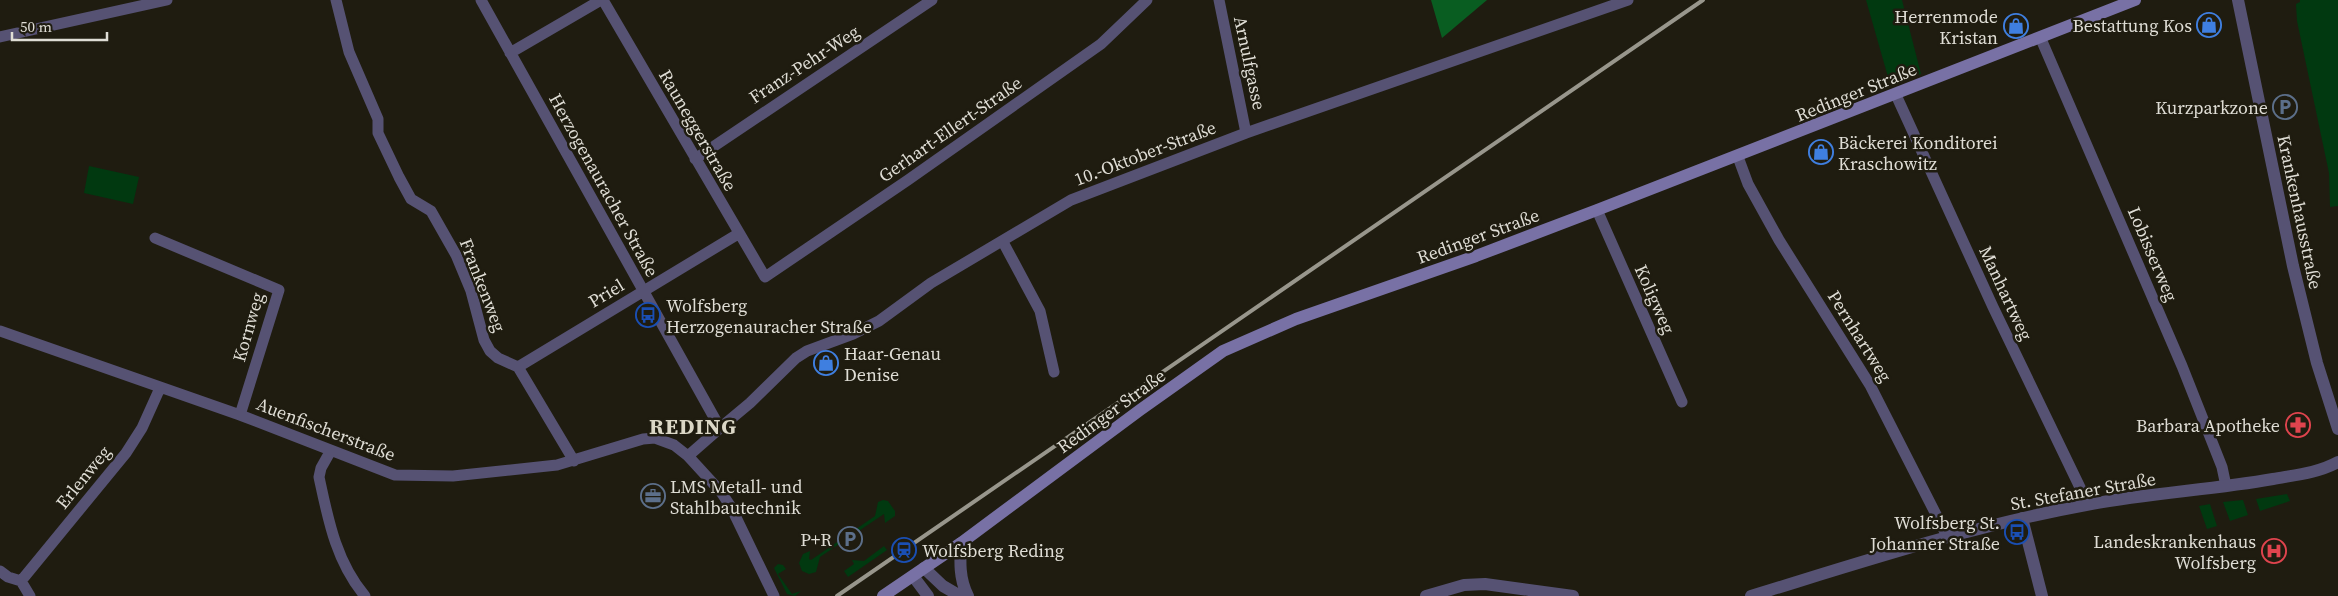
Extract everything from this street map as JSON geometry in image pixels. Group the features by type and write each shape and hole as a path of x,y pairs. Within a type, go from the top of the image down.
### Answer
{"main road":[{"name":"Redinger Straße","path":"882,596 961,543 1223,351 1296,318 1476,256 1738,157 2135,0"}],"street":[{"path":"0,37 167,0"},
{"name":"Frankenweg","path":"336,0 349,52 378,119 378,133 399,177 411,200 431,211 456,255 471,291 484,340 490,351 498,358 518,367"},
{"name":"Herzogenauracher Straße","path":"481,0 720,428"},
{"path":"510,53 602,0"},
{"name":"Rauneggerstraße","path":"602,0 764,277"},
{"name":"Franz-Pehr-Weg","path":"695,159 932,0"},
{"name":"Gerhart-Ellert-Straße","path":"764,277 908,180 1100,44 1147,0"},
{"name":"Arnulfgasse","path":"1219,0 1246,132"},
{"name":"10.-Oktober-Straße","path":"720,428 750,403 796,358 807,351 853,334 879,321 931,283 1071,200 1246,132 1628,0"},
{"name":"Krankenhausstraße","path":"2238,0 2293,266 2317,363 2338,429"},
{"name":"Lobisserweg","path":"2041,38 2182,366 2222,467 2226,486"},
{"name":"Manhartweg","path":"1896,95 1993,308 2088,504"},
{"name":"Pernhartweg","path":"1738,157 1748,184 1779,240 1870,385 1902,443 1947,536"},
{"name":"Koligweg","path":"1597,210 1682,402"},
{"name":"Priel","path":"518,367 738,234"},
{"name":"Kornweg","path":"155,238 278,290 240,415"},
{"path":"1003,242 1040,311 1054,372"},
{"name":"Auenfischerstraße","path":"0,331 240,415 330,452 396,475 452,476 557,465 649,438 668,441 688,456 721,492 731,506 774,596"},
{"path":"518,367 574,461"},
{"name":"Erlenweg","path":"21,581 126,453 142,428 160,388"},
{"path":"688,456 720,428"},
{"path":"330,452 321,468 319,477 332,537 356,585 365,596"},
{"name":"St. Stefaner Straße","path":"1751,596 1947,536 2022,518 2088,504 2226,486 2327,468 2338,462"},
{"path":"2022,518 2042,596"},
{"path":"961,543 960,566 964,588 968,596"},
{"path":"924,568 943,586 960,596"},
{"path":"0,572 21,581 30,596"},
{"path":"912,576 928,596"},
{"path":"1426,596 1464,585 1485,584 1573,596"}],"green space":[{"path":"1431,0 1487,0 1442,38"},
{"path":"1866,0 1902,0 1921,74 1890,84"},
{"path":"2300,0 2338,0 2338,206 2330,207 2329,173 2297,21 2296,4"},
{"path":"89,166 139,177 133,204 84,193"},
{"path":"2287,494 2290,501 2260,511 2256,499"},
{"path":"2243,500 2248,515 2230,521 2223,502"},
{"path":"888,501 895,511 895,516 885,523 884,514 820,557 816,572 809,574 802,571 799,563 803,554 810,551 809,559 811,560 875,516 878,502"},
{"path":"2210,504 2217,526 2207,529 2199,506"},
{"path":"884,546 887,550 848,577 844,571 854,564 852,560 864,561"},
{"path":"778,564 783,565 786,569 778,574 792,594 801,591 795,596 787,594 774,568"}],"railway":[{"path":"837,596 1703,0"}],"place":[{"name":"Bestattung Kos","path":"2209,25"},
{"name":"Herrenmode Kristan","path":"2016,26"},
{"name":"Kurzparkzone","path":"2285,107"},
{"name":"Bäckerei Konditorei Kraschowitz","path":"1821,152"},
{"name":"Wolfsberg Herzogenauracher Straße","path":"648,315"},
{"name":"Haar-Genau Denise","path":"826,363"},
{"name":"Barbara Apotheke","path":"2298,425"},
{"name":"LMS Metall- und Stahlbautechnik","path":"653,496"},
{"name":"Wolfsberg St. Johanner Straße","path":"2017,532"},
{"name":"P+R","path":"850,539"},
{"name":"Wolfsberg Reding","path":"904,550"},
{"name":"Landeskrankenhaus Wolfsberg","path":"2274,551"}],"district":[{"name":"REDING","path":"693,426"}]}
